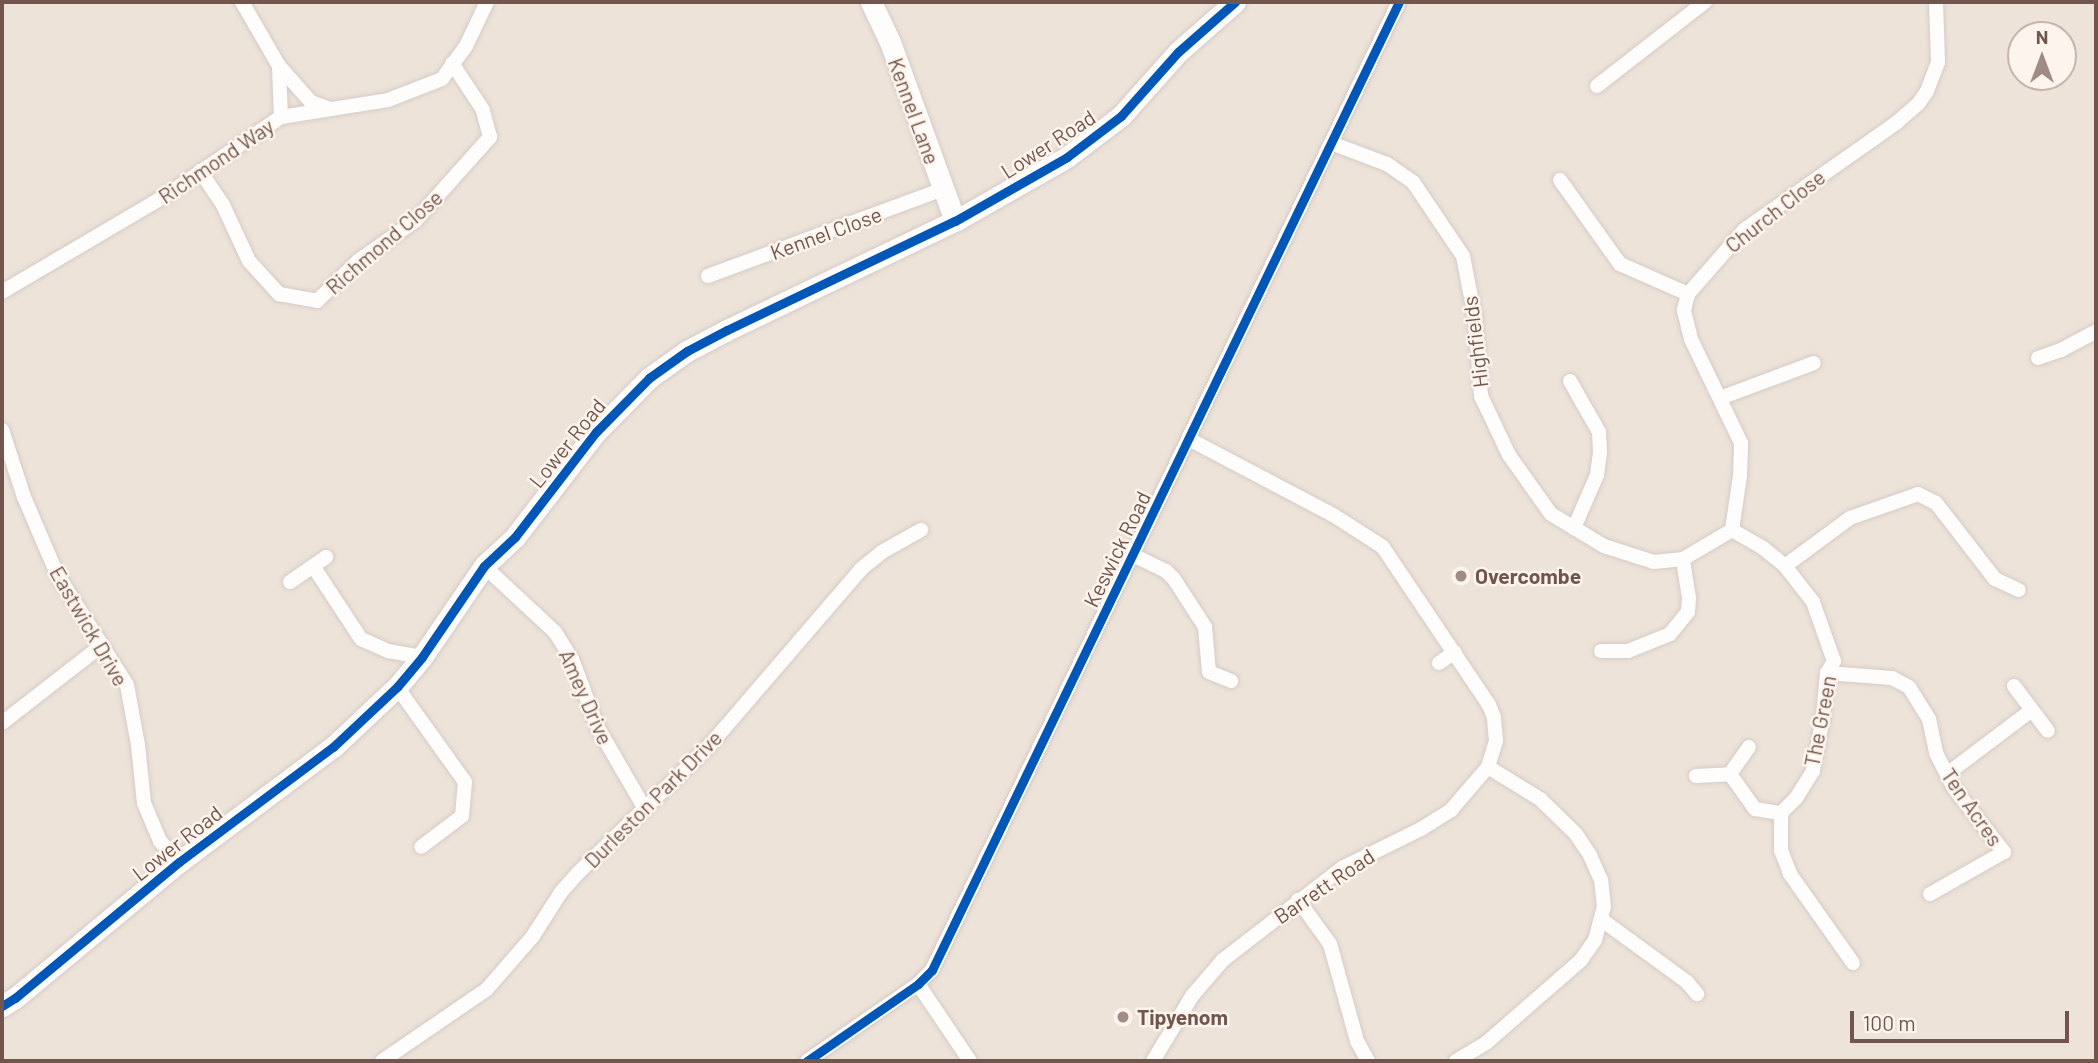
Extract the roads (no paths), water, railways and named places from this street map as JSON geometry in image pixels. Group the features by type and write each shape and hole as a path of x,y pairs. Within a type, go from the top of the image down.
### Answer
{"street":[{"path":"242,2 279,66 311,102 333,110"},
{"name":"Richmond Way","path":"2,292 165,196 281,117 388,100 442,79 466,46 487,2"},
{"name":"Kennel Lane","path":"871,2 890,42 955,221"},
{"name":"Keswick Road","path":"807,1061 918,984 932,970 1399,2"},
{"path":"1597,86 1705,2"},
{"name":"Church Close","path":"1688,294 1744,230 1896,123 1918,104 1927,91 1938,62 1940,43 1936,2"},
{"name":"Lower Road","path":"2,1006 178,862 333,747 397,687 422,657 484,565 514,537 617,409 664,367 687,351 793,296 955,221 1098,136 1121,116 1178,52 1233,3"},
{"name":"Richmond Close","path":"200,171 223,205 249,261 279,294 317,301 358,261 415,220 490,137 483,110 452,63"},
{"path":"279,66 281,117"},
{"name":"Highfields","path":"1331,143 1387,164 1413,182 1463,256 1475,318 1481,396 1509,455 1551,514 1604,546 1637,559 1654,562 1684,559 1732,530"},
{"path":"1560,180 1620,264 1688,294 1685,310 1691,339 1741,443 1743,455 1732,530"},
{"name":"Kennel Close","path":"708,276 943,189"},
{"path":"2038,358 2061,350 2096,331"},
{"path":"1720,398 1814,363"},
{"path":"1570,381 1599,432 1600,453 1597,475 1574,528"},
{"name":"Eastwick Drive","path":"2,430 24,497 57,574 127,685 138,745 144,803 160,841 178,862"},
{"name":"Barrett Road","path":"1153,1061 1181,1013 1212,972 1237,947 1361,856 1436,821 1464,797 1488,767 1496,741 1494,717 1455,652 1383,547 1333,515 1189,439"},
{"path":"1785,566 1850,518 1919,494 1936,503 1995,579 2018,590"},
{"name":"Durleston Park Drive","path":"382,1061 487,989 533,936 561,892 745,707 861,569 882,552 921,530"},
{"name":"The Green","path":"1732,530 1785,566 1813,602 1834,661 1827,673 1823,716 1813,771 1796,798 1781,813"},
{"path":"1133,555 1166,571 1194,606 1207,636 1210,679 1231,681"},
{"path":"290,582 326,557"},
{"path":"1601,651 1628,651 1670,634 1688,612 1684,559"},
{"name":"Amey Drive","path":"484,565 555,632 572,659 598,729 645,809"},
{"path":"313,566 361,639 388,651 422,657"},
{"path":"2,723 102,646"},
{"path":"1439,663 1455,652"},
{"name":"Ten Acres","path":"1827,673 1882,676 1909,687 1929,719 1936,753 1947,774 2004,852 1930,894"},
{"path":"397,687 465,782 462,816 421,847"},
{"path":"2014,687 2048,731"},
{"path":"1947,774 2032,710"},
{"path":"1730,774 1749,747"},
{"path":"1456,1061 1486,1043 1569,973 1588,951 1602,920 1604,897 1601,880 1590,855 1576,834 1541,799 1488,767"},
{"path":"1730,774 1755,809 1781,813 1781,850 1790,874 1853,963"},
{"path":"1696,776 1730,774"},
{"path":"1298,901 1330,944 1357,1041 1368,1061"},
{"path":"1602,920 1687,982 1697,994"},
{"path":"918,984 970,1061"}],"place":[{"name":"Overcombe","path":"1461,576"},
{"name":"Tipyenom","path":"1123,1017"}]}
